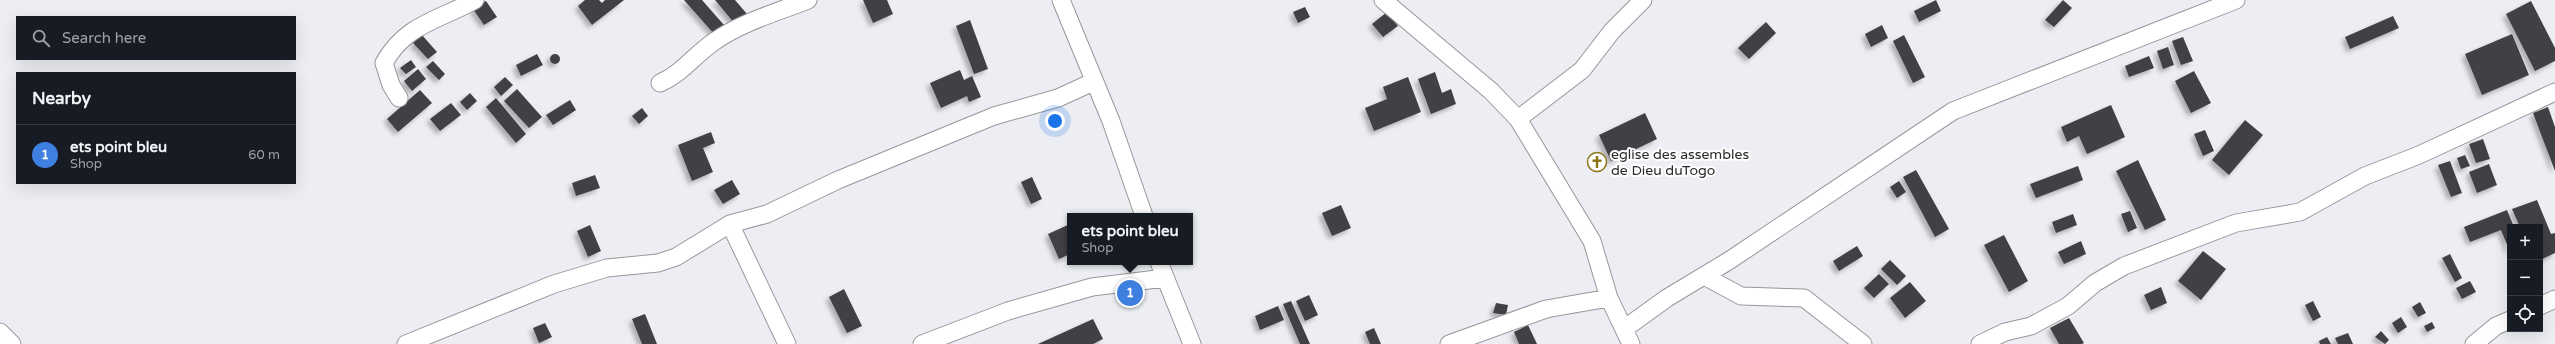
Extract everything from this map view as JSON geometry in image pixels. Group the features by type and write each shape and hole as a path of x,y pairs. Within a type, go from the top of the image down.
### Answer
{"street":[{"path":"399,98 391,85 384,63 392,49 402,37 431,20 475,0"},
{"path":"660,83 680,72 707,47 730,32 808,0"},
{"path":"1061,0 1111,121 1143,213"},
{"path":"1383,0 1491,90 1518,118 1592,241 1609,298 1627,337 1704,276 1953,110 2236,0"},
{"path":"1518,118 1582,70 1612,31 1643,0"},
{"path":"406,344 554,284 607,268 658,263 676,257 730,224 767,214 838,180 994,116 1058,98 1094,82"},
{"path":"1980,344 2005,332 2031,326 2068,306 2095,283 2124,266 2236,223 2300,212 2365,176 2420,155 2555,92"},
{"path":"730,224 787,344"},
{"path":"922,344 1008,311 1092,287 1162,270 1192,344"},
{"path":"1704,276 1741,296 1804,298 1863,344"},
{"path":"1449,344 1546,309 1609,298"},
{"path":"2543,305 2555,299"},
{"path":"2474,344 2496,326 2507,321"},
{"path":"0,332 12,344"}],"building":[{"path":"585,0 599,0 602,3 605,0 624,0 592,25 578,6"},
{"path":"684,0 702,0 724,25 714,34"},
{"path":"715,0 735,0 747,14 735,24"},
{"path":"863,0 887,0 893,14 873,23"},
{"path":"1936,0 1941,11 1919,22 1914,11"},
{"path":"2063,0 2072,8 2054,27 2045,20"},
{"path":"486,1 497,17 484,25 473,9"},
{"path":"2531,1 2555,48 2555,61 2535,71 2506,14"},
{"path":"1305,7 1310,17 1298,23 1293,12"},
{"path":"1387,12 1398,26 1383,37 1372,24"},
{"path":"2393,16 2399,28 2350,49 2345,37"},
{"path":"970,20 988,69 974,74 956,26"},
{"path":"1766,22 1776,33 1749,59 1738,48"},
{"path":"1882,25 1888,38 1871,47 1865,34"},
{"path":"2512,34 2529,75 2482,95 2465,54"},
{"path":"422,35 437,52 428,59 413,43"},
{"path":"1904,35 1925,77 1913,83 1893,41"},
{"path":"2183,37 2193,61 2181,65 2172,41"},
{"path":"2168,47 2174,65 2163,69 2157,51"},
{"path":"537,54 543,65 521,76 516,65"},
{"path":"553,54 557,54 559,55 559,63 553,64 550,61 550,57"},
{"path":"2149,56 2154,68 2129,77 2125,66"},
{"path":"411,60 416,67 406,74 400,68"},
{"path":"433,61 445,74 439,80 426,67"},
{"path":"418,69 426,79 412,91 404,81"},
{"path":"960,70 964,80 972,76 981,97 969,102 967,96 941,108 930,83"},
{"path":"2194,71 2211,103 2191,113 2175,81"},
{"path":"1435,72 1442,93 1451,89 1456,104 1431,114 1418,79"},
{"path":"505,77 513,85 501,96 494,87"},
{"path":"1408,77 1421,112 1374,131 1365,108 1387,99 1383,87"},
{"path":"517,89 542,117 529,128 504,101"},
{"path":"420,90 432,103 398,132 387,119"},
{"path":"470,93 477,101 467,110 460,102"},
{"path":"496,98 526,134 516,143 486,107"},
{"path":"570,100 576,110 553,125 546,115"},
{"path":"451,103 461,115 440,131 430,119"},
{"path":"2111,105 2125,137 2087,154 2079,136 2067,142 2061,127"},
{"path":"2548,107 2555,127 2555,171 2533,113"},
{"path":"642,108 648,116 639,124 632,116"},
{"path":"1645,113 1657,139 1611,161 1599,135"},
{"path":"2245,120 2263,135 2229,175 2212,160"},
{"path":"2205,130 2214,151 2203,156 2194,134"},
{"path":"711,132 715,143 703,148 713,172 692,181 678,145"},
{"path":"2483,139 2490,159 2476,163 2469,144"},
{"path":"2465,155 2470,166 2461,169 2457,158"},
{"path":"2138,160 2166,220 2145,230 2116,171"},
{"path":"2450,161 2462,193 2451,197 2438,165"},
{"path":"2489,164 2497,185 2477,193 2469,172"},
{"path":"2078,166 2083,180 2036,198 2030,184"},
{"path":"1916,170 1949,229 1935,237 1903,177"},
{"path":"595,175 600,188 576,196 572,183"},
{"path":"1032,177 1042,199 1031,204 1021,182"},
{"path":"732,180 740,194 723,204 714,190"},
{"path":"1899,181 1906,192 1897,198 1890,187"},
{"path":"2537,200 2551,234 2555,233 2555,253 2543,259 2543,224 2519,224 2512,209"},
{"path":"1341,205 1351,228 1332,236 1322,213"},
{"path":"2507,210 2513,224 2507,224 2507,245 2501,230 2470,242 2464,227"},
{"path":"2130,211 2137,228 2128,232 2121,214"},
{"path":"2073,214 2077,225 2056,233 2052,222"},
{"path":"590,225 601,251 588,257 577,231"},
{"path":"1067,225 1067,255 1059,259 1048,234"},
{"path":"2004,235 2028,281 2009,292 1984,245"},
{"path":"2081,241 2086,254 2064,264 2058,252"},
{"path":"1857,246 1863,256 1839,271 1833,261"},
{"path":"2203,251 2226,269 2201,300 2178,281"},
{"path":"2450,254 2462,278 2455,282 2442,258"},
{"path":"1890,260 1906,276 1897,285 1881,269"},
{"path":"1879,274 1889,284 1874,298 1864,288"},
{"path":"2470,281 2476,292 2462,299 2456,288"},
{"path":"1910,282 1926,301 1905,318 1890,298"},
{"path":"2161,287 2167,303 2151,310 2144,295"},
{"path":"844,289 862,326 847,333 829,297"},
{"path":"1309,295 1318,315 1305,321 1296,301"},
{"path":"1291,301 1310,344 1300,344 1283,304"},
{"path":"2313,301 2321,317 2313,321 2305,305"},
{"path":"2420,302 2426,313 2418,317 2412,307"},
{"path":"1496,303 1508,305 1506,315 1493,313"},
{"path":"1278,306 1284,320 1260,330 1255,316"},
{"path":"645,314 657,344 642,344 632,319"},
{"path":"2401,317 2407,327 2398,333 2392,323"},
{"path":"2069,318 2084,343 2059,344 2050,328"},
{"path":"1093,319 1103,339 1093,344 1038,344"},
{"path":"2432,322 2435,328 2427,332 2424,326"},
{"path":"545,323 552,337 539,343 533,328"},
{"path":"1528,325 1537,344 1519,344 1514,332"},
{"path":"1374,328 1381,344 1370,344 1365,332"},
{"path":"2381,331 2389,340 2385,344 2375,337"},
{"path":"2348,333 2353,344 2338,344 2335,338"},
{"path":"2327,337 2331,344 2320,344 2319,341"}],"place":[{"name":"eglise des assembles de Dieu duTogo","path":"1597,162"},
{"name":"ets point bleu","path":"1130,293"}]}
